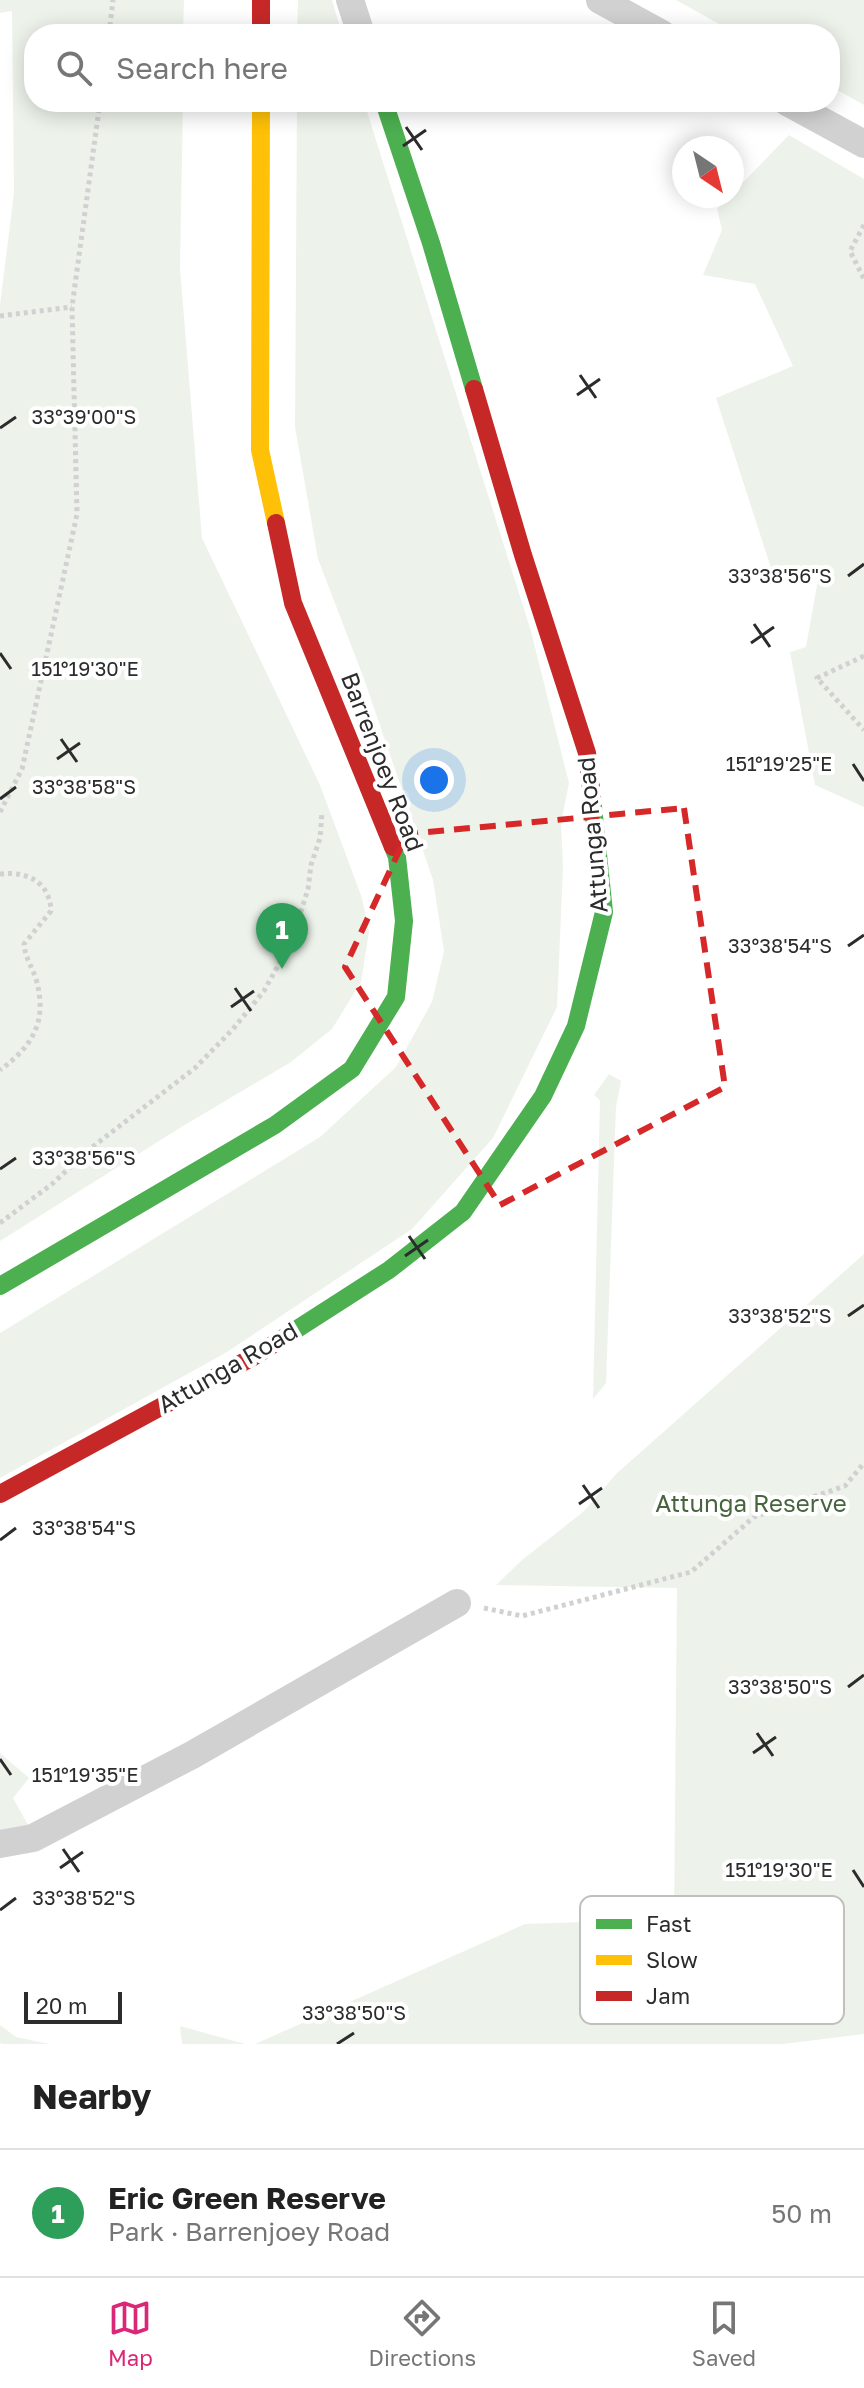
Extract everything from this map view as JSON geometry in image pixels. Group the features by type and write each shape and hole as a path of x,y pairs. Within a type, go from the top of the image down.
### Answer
{"street":[{"path":"261,0 261,24"},
{"path":"350,0 358,24"},
{"path":"600,0 644,24"},
{"name":"Barrenjoey Road","path":"0,1286 275,1125 352,1069 396,997 404,921 397,857 293,603 260,450 261,112"},
{"name":"Attunga Road","path":"0,1494 253,1357 389,1270 463,1212 543,1096 576,1026 604,912 587,753 523,555 431,243 387,112"},
{"path":"805,112 864,144"},
{"path":"0,1844 33,1838 192,1755 457,1603"}],"path":[{"path":"110,24 113,0"},
{"path":"0,812 22,769 77,514 72,307 99,112"},
{"path":"864,225 850,251 864,279"},
{"path":"0,316 72,307"},
{"path":"864,656 817,678 864,730"},
{"path":"0,1223 195,1068 264,991 292,940 320,838 322,812"},
{"path":"0,874 21,874 47,890 51,900 51,911 24,944 25,955 36,979 40,1013 37,1029 28,1045 0,1070"},
{"path":"457,1603 522,1616 691,1572 754,1517 845,1486 864,1463"}],"highlighted area":[{"path":"684,808 725,1087 500,1205 345,967 407,834"}],"green space":[{"path":"0,0 184,0 183,24 24,24 24,112 183,112 180,268 202,538 320,785 362,898 369,932 361,982 332,1029 291,1062 0,1241 0,305 14,193 12,11 0,13"},
{"path":"298,0 332,0 339,24 297,24"},
{"path":"676,0 864,0 864,105 840,92 840,24 719,24"},
{"path":"297,112 367,112 531,631 569,783 561,823 563,867 557,1007 493,1138 412,1229 227,1352 0,1478 0,1333 320,1137 396,1067 432,1002 444,951 433,880 364,679 318,559 295,427"},
{"path":"789,135 864,179 864,807 815,785 790,652 806,647 819,574 771,568 716,398 793,366 755,284 703,275 722,230 717,209 744,208 744,181"},
{"path":"609,1074 621,1081 616,1107 606,1383 593,1399 600,1100 594,1095"},
{"name":"Attunga Reserve","path":"864,1254 864,2034 783,2044 255,2044 525,1924 580,1922 580,2024 844,2024 844,1896 674,1896 677,1588 496,1585 522,1560 583,1512 616,1474"},
{"path":"0,1753 29,1778 13,1798 28,1825 0,1830"},
{"path":"0,2025 16,2037 49,2044 2,2044"},
{"path":"180,2026 245,2044 182,2044"}],"traffic: fast":[{"path":"387,112 431,243 474,389"},
{"path":"280,1340 389,1270 463,1212 543,1096 576,1026 604,912 592,797"},
{"path":"0,1286 275,1125 352,1069 396,997 404,921 397,857 393,847"}],"traffic: slow":[{"path":"261,112 260,450 276,523"}],"traffic: jam":[{"path":"261,0 261,24"},
{"path":"474,389 523,555 587,753 592,797"},
{"path":"276,523 293,603 393,847"},
{"path":"0,1494 280,1340"}],"place":[{"name":"Eric Green Reserve","path":"282,969"}]}
